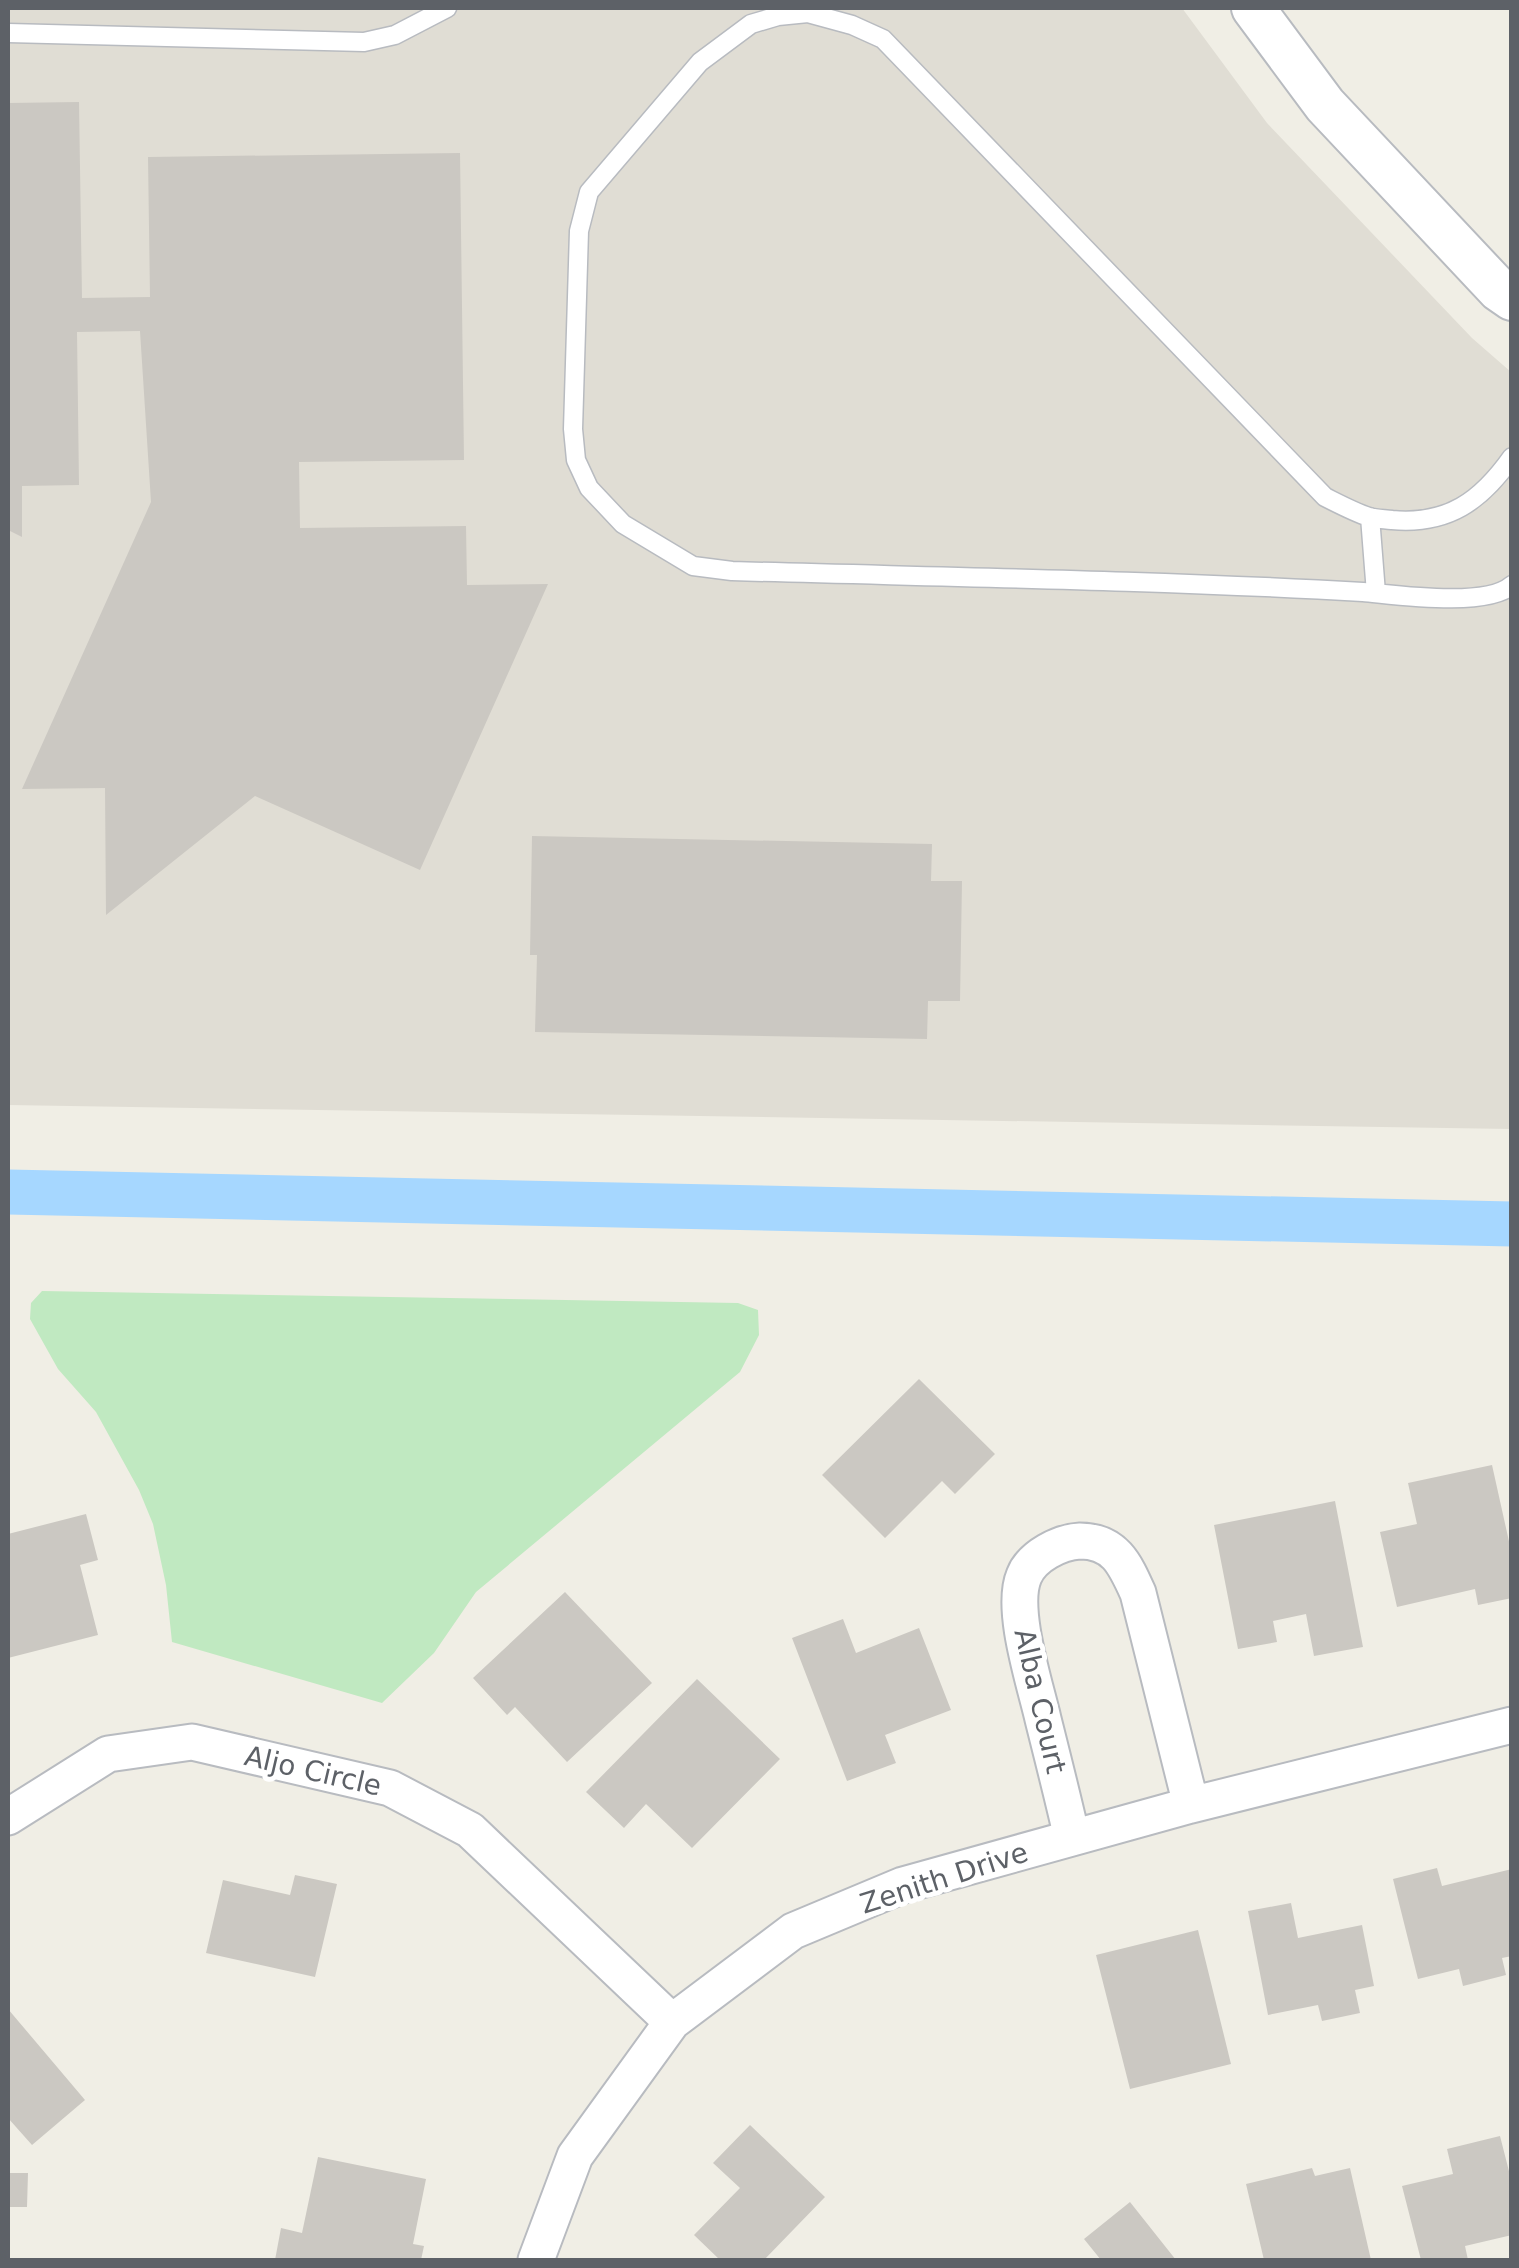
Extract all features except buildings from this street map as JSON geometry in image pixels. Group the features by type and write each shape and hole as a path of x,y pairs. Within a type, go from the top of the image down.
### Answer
{"street":[{"path":"1253,8 1324,105 1512,299"},
{"name":"Alba Court","path":"1072,1838 1031,1668 1020,1598 1024,1574 1036,1560 1073,1542 1096,1541 1113,1551 1127,1568 1138,1593 1191,1805"},
{"name":"Zenith Drive","path":"536,2260 575,2156 672,2022 794,1931 904,1884 1191,1805 1512,1725"},
{"name":"Aljo Circle","path":"8,1817 108,1754 192,1742 390,1788 470,1830 672,2022"}],"lane":[{"path":"8,32 364,42 395,35 447,8"},
{"path":"1512,457 1475,498 1436,518 1413,522 1370,518 1325,497 883,39 852,25 808,13 752,24 700,62 589,192 579,230 573,429 576,460 590,488 623,524 693,566 1275,587 1444,599 1479,596 1512,585"},
{"path":"1370,518 1376,593"}],"shaded area":[{"path":"8,8 1182,8 1267,123 1472,338 1511,372 1511,1129 8,1105"}],"green space":[{"path":"42,1291 738,1303 758,1310 759,1335 740,1372 476,1592 434,1653 382,1703 172,1642 166,1585 153,1524 96,1412 58,1369 30,1319 31,1303"}],"waterway":[{"path":"8,1192 1512,1224"}]}
